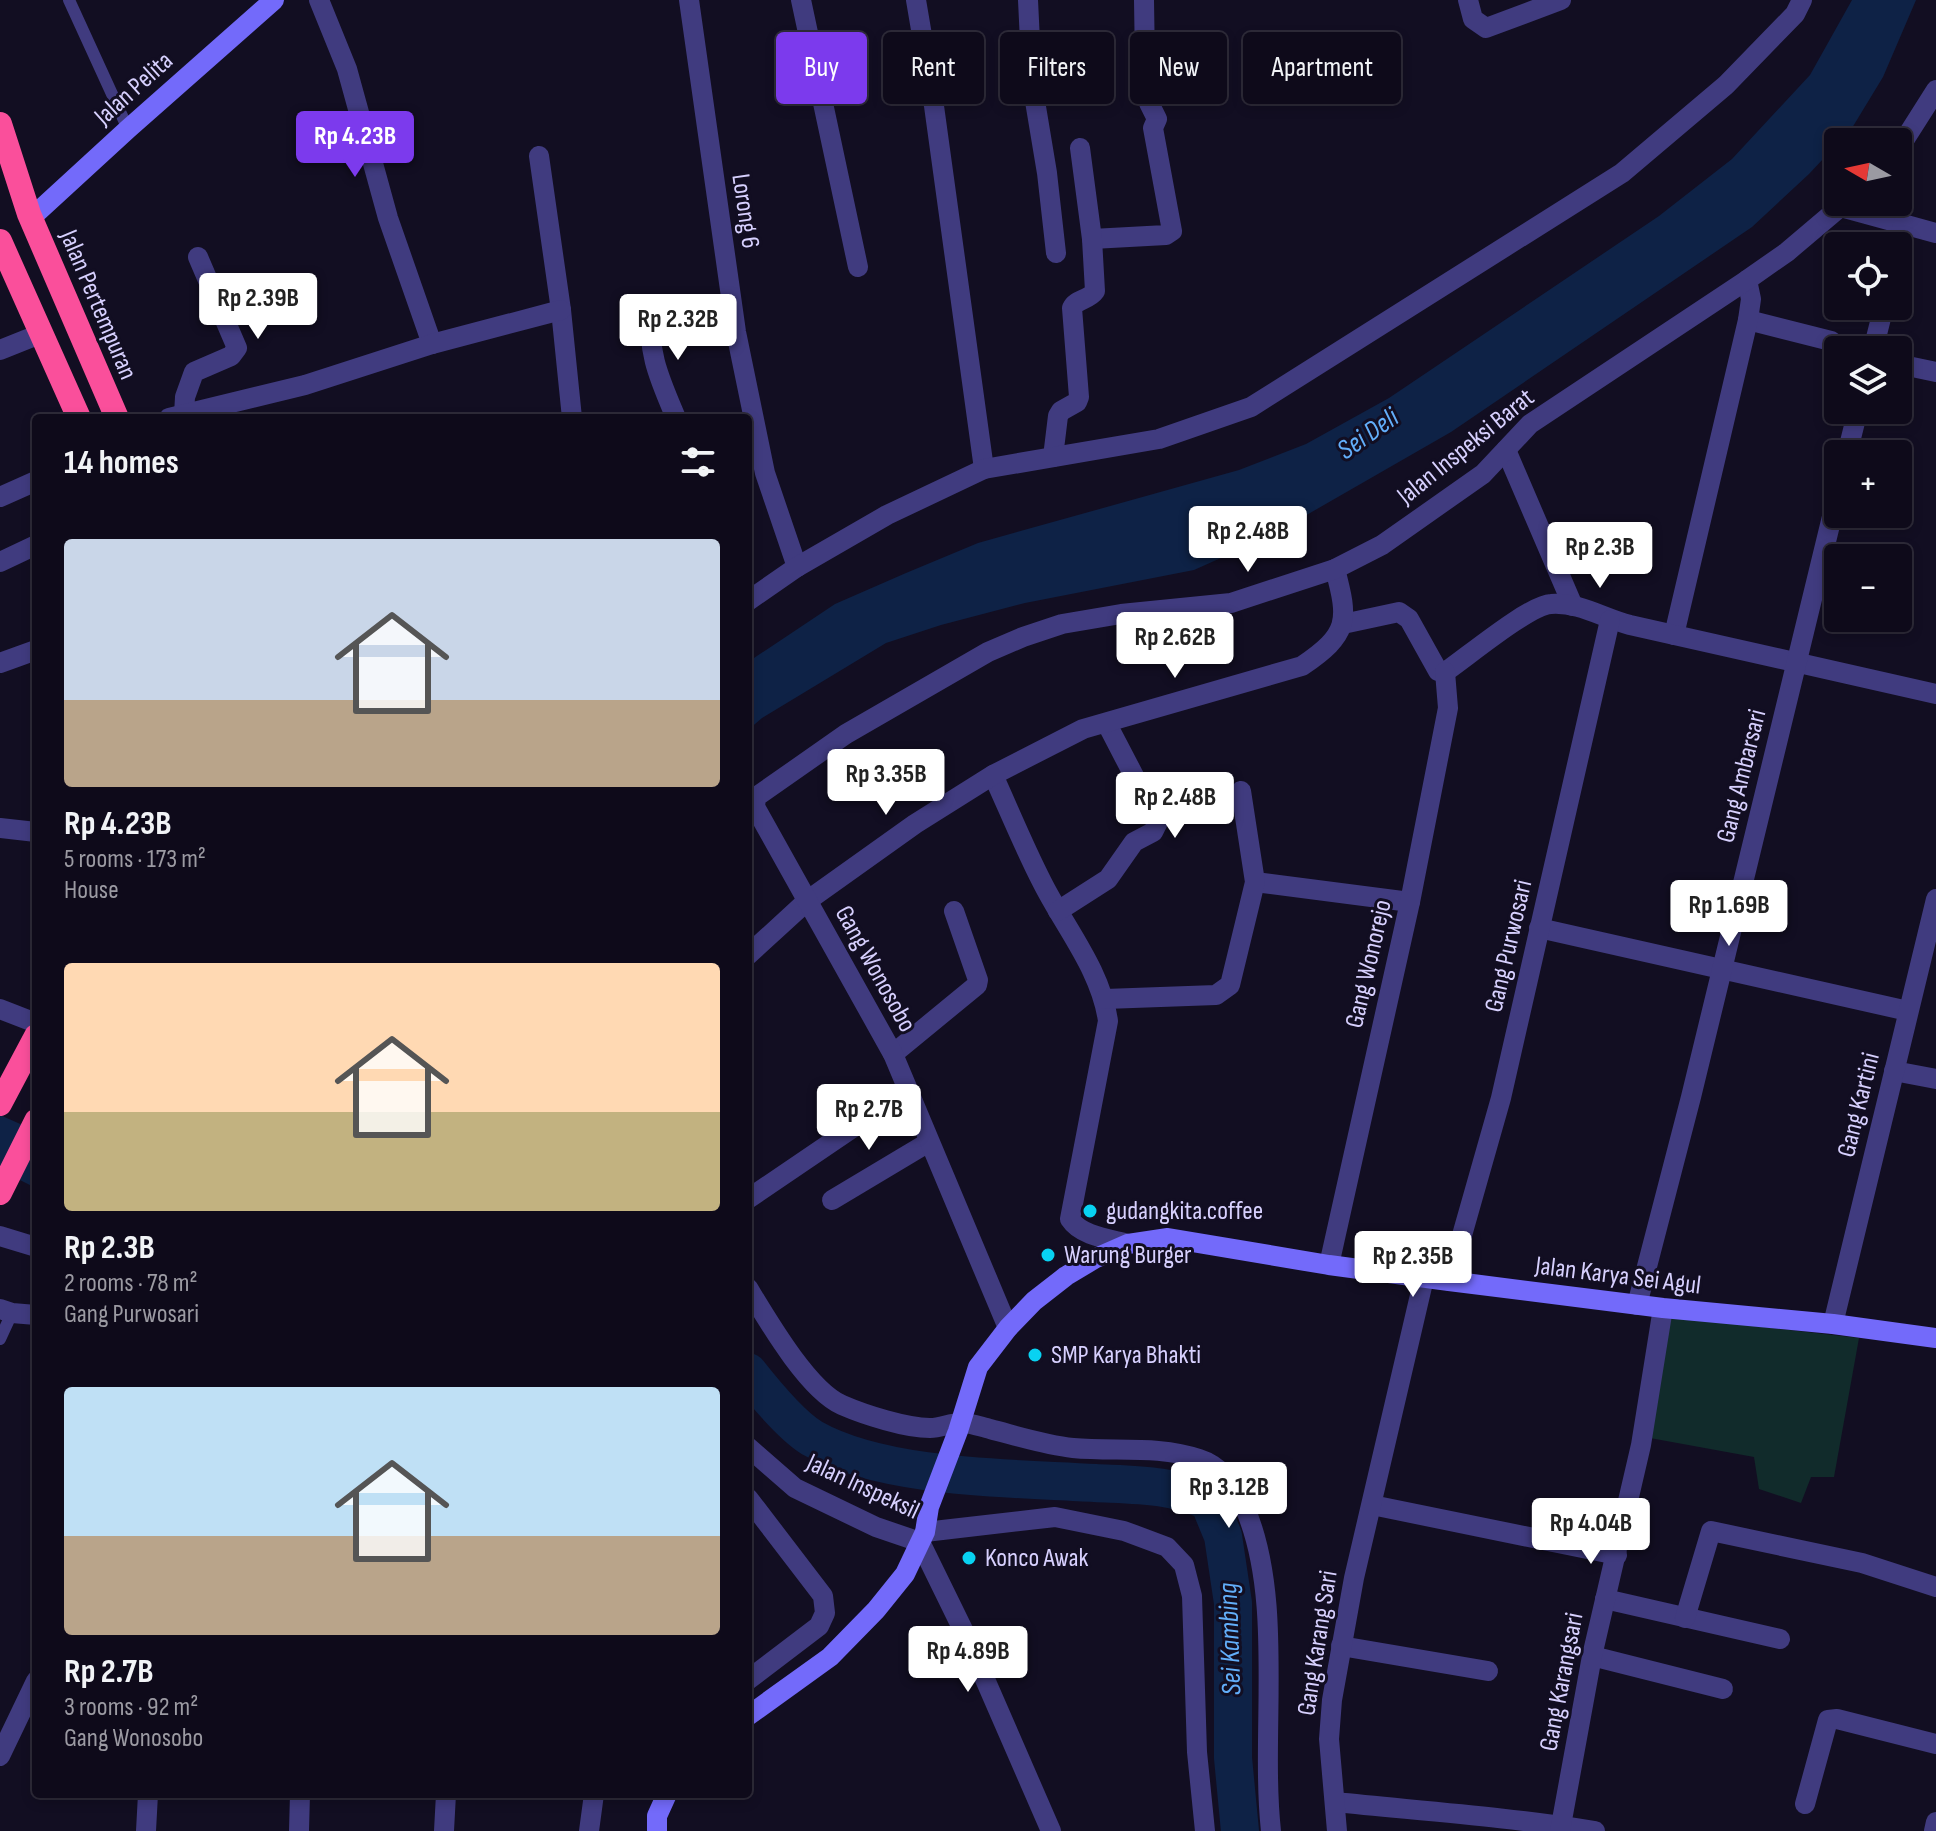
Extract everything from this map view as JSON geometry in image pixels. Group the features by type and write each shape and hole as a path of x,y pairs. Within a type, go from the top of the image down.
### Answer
{"highway":[{"name":"Jalan Pertempuran","path":"0,124 26,210 115,414"},
{"path":"0,160 26,210"},
{"path":"2,250 77,414"},
{"path":"0,1104 32,1038"},
{"path":"0,1193 32,1129"}],"main road":[{"name":"Jalan Pelita","path":"26,210 128,129 274,0"},
{"name":"Jalan Karya Sei Agul","path":"752,1713 830,1657 876,1610 905,1574 923,1537 929,1507 960,1426 978,1367 1008,1328 1034,1301 1066,1276 1128,1244 1168,1238 1424,1278 1936,1338"},
{"path":"657,1831 657,1816 665,1798"}],"street":[{"path":"319,0 347,69 388,218 432,344"},
{"name":"Lorong 6","path":"689,0 736,332 765,473 797,567"},
{"path":"801,0 858,267"},
{"path":"916,0 934,106 984,469"},
{"path":"1028,0 1032,83 1056,253"},
{"path":"1092,239 1166,235 1172,231 1154,138 1153,128 1157,119 1149,103 1144,0"},
{"path":"1468,0 1473,19 1486,28 1561,0"},
{"path":"752,598 797,567 887,515 984,469 1159,439 1251,407 1622,173 1726,85 1795,14 1802,0"},
{"path":"1912,128 1936,90"},
{"path":"1053,457 1058,416 1079,397 1072,308 1095,291 1092,239 1080,148"},
{"path":"539,156 561,310 572,414"},
{"name":"Jalan Inspeksi Barat","path":"807,901 754,802 766,789 846,734 988,652 1049,628 1121,614 1231,603 1335,569 1382,545 1483,474 1530,424 1747,280 1830,216"},
{"path":"1879,216 1936,233"},
{"path":"1901,232 1903,224"},
{"path":"178,414 194,372 231,356 237,348 198,257"},
{"path":"1674,635 1748,320 1751,299 1747,280"},
{"path":"652,309 649,332 652,354 674,414"},
{"path":"189,414 318,381 432,344 561,310"},
{"path":"1748,320 1824,339"},
{"path":"0,350 40,334"},
{"path":"1912,367 1936,372"},
{"path":"1506,450 1573,606"},
{"path":"0,497 32,483"},
{"name":"Gang Ambarsari","path":"1637,1305 1829,528"},
{"path":"0,562 32,547"},
{"path":"752,951 807,901 915,824 993,775 1083,729 1302,666 1321,652 1343,624 1345,605 1335,569"},
{"path":"1343,624 1399,612 1409,619 1438,671 1445,672 1531,611 1552,604 1573,606 1591,610 1610,620 1936,694"},
{"name":"Gang Purwosari","path":"1449,1281 1501,1098 1610,620"},
{"path":"0,663 32,651"},
{"name":"Gang Wonorejo","path":"1329,1265 1410,902 1448,708 1445,672"},
{"path":"1058,911 1108,879 1134,842 1153,832 1158,822 1107,724"},
{"path":"993,775 1042,882 1105,999 1108,1021 1070,1219 1084,1231 1128,1244"},
{"path":"1105,999 1216,995 1224,992 1235,973 1243,924 1255,882 1241,791"},
{"path":"0,828 32,832"},
{"path":"1255,882 1410,902"},
{"name":"Gang Kartini","path":"1833,1324 1936,899"},
{"name":"Gang Wonosobo","path":"807,901 893,1054 1008,1328"},
{"path":"893,1054 977,985 978,980 954,911"},
{"path":"1539,928 1908,1011"},
{"path":"0,1009 32,1033"},
{"path":"1894,1071 1936,1079"},
{"path":"752,1196 907,1091"},
{"path":"832,1200 929,1142"},
{"path":"0,1236 32,1246"},
{"name":"Gang Karang Sari","path":"1337,1831 1329,1739 1332,1700 1354,1578 1424,1278"},
{"path":"752,1294 807,1376 827,1396 842,1405 908,1425 932,1428 960,1426 1058,1446 1139,1449 1200,1459 1213,1465 1232,1484 1257,1544 1265,1599 1267,1795 1271,1831"},
{"name":"Gang Karangsari","path":"1560,1828 1592,1656 1641,1445 1663,1308"},
{"path":"6,1311 32,1314"},
{"name":"Jalan InspeksiI","path":"752,1450 795,1488 876,1527 923,1537"},
{"path":"752,1503 823,1596 825,1613 819,1626 752,1677"},
{"path":"1372,1505 1617,1555"},
{"path":"1051,1831 923,1537 1055,1517 1124,1531 1167,1547 1184,1565 1192,1596 1197,1752 1205,1831"},
{"path":"1685,1618 1711,1531 1862,1563 1936,1587"},
{"path":"1605,1599 1780,1639"},
{"path":"1341,1646 1488,1671"},
{"path":"1592,1656 1723,1689"},
{"path":"0,1756 32,1689"},
{"path":"1805,1804 1828,1720 1837,1719 1936,1744"},
{"path":"146,1831 148,1798"},
{"path":"299,1831 300,1798"},
{"path":"444,1831 446,1798"},
{"path":"589,1831 594,1798"},
{"path":"1335,1802 1466,1813 1595,1831"},
{"path":"1934,1831 1936,1822"}],"lane":[{"path":"69,0 128,129"},
{"path":"0,1339 6,1311"}],"green space":[{"path":"1668,1316 1859,1338 1834,1477 1811,1477 1801,1503 1759,1489 1754,1457 1650,1438"}],"water":[{"name":"Sei Deli","path":"1852,0 1916,0 1883,77 1852,128 1824,128 1824,158 1752,227 1451,432 1270,536 1194,570 1025,603 886,643 752,727 752,659 835,604 978,543 1239,470 1306,444 1389,398 1659,216 1732,159 1810,75"},
{"path":"0,1115 32,1129 32,1186 0,1170"}],"waterway":[{"name":"Sei Kambing","path":"752,1377 786,1416 812,1438 841,1452 875,1462 949,1474 1153,1486 1209,1502 1223,1536 1233,1603 1233,1758 1240,1831"}],"place":[{"name":"gudangkita.coffee","path":"1090,1211"},
{"name":"Warung Burger","path":"1048,1255"},
{"name":"SMP Karya Bhakti","path":"1035,1355"},
{"name":"Konco Awak","path":"969,1558"}]}
